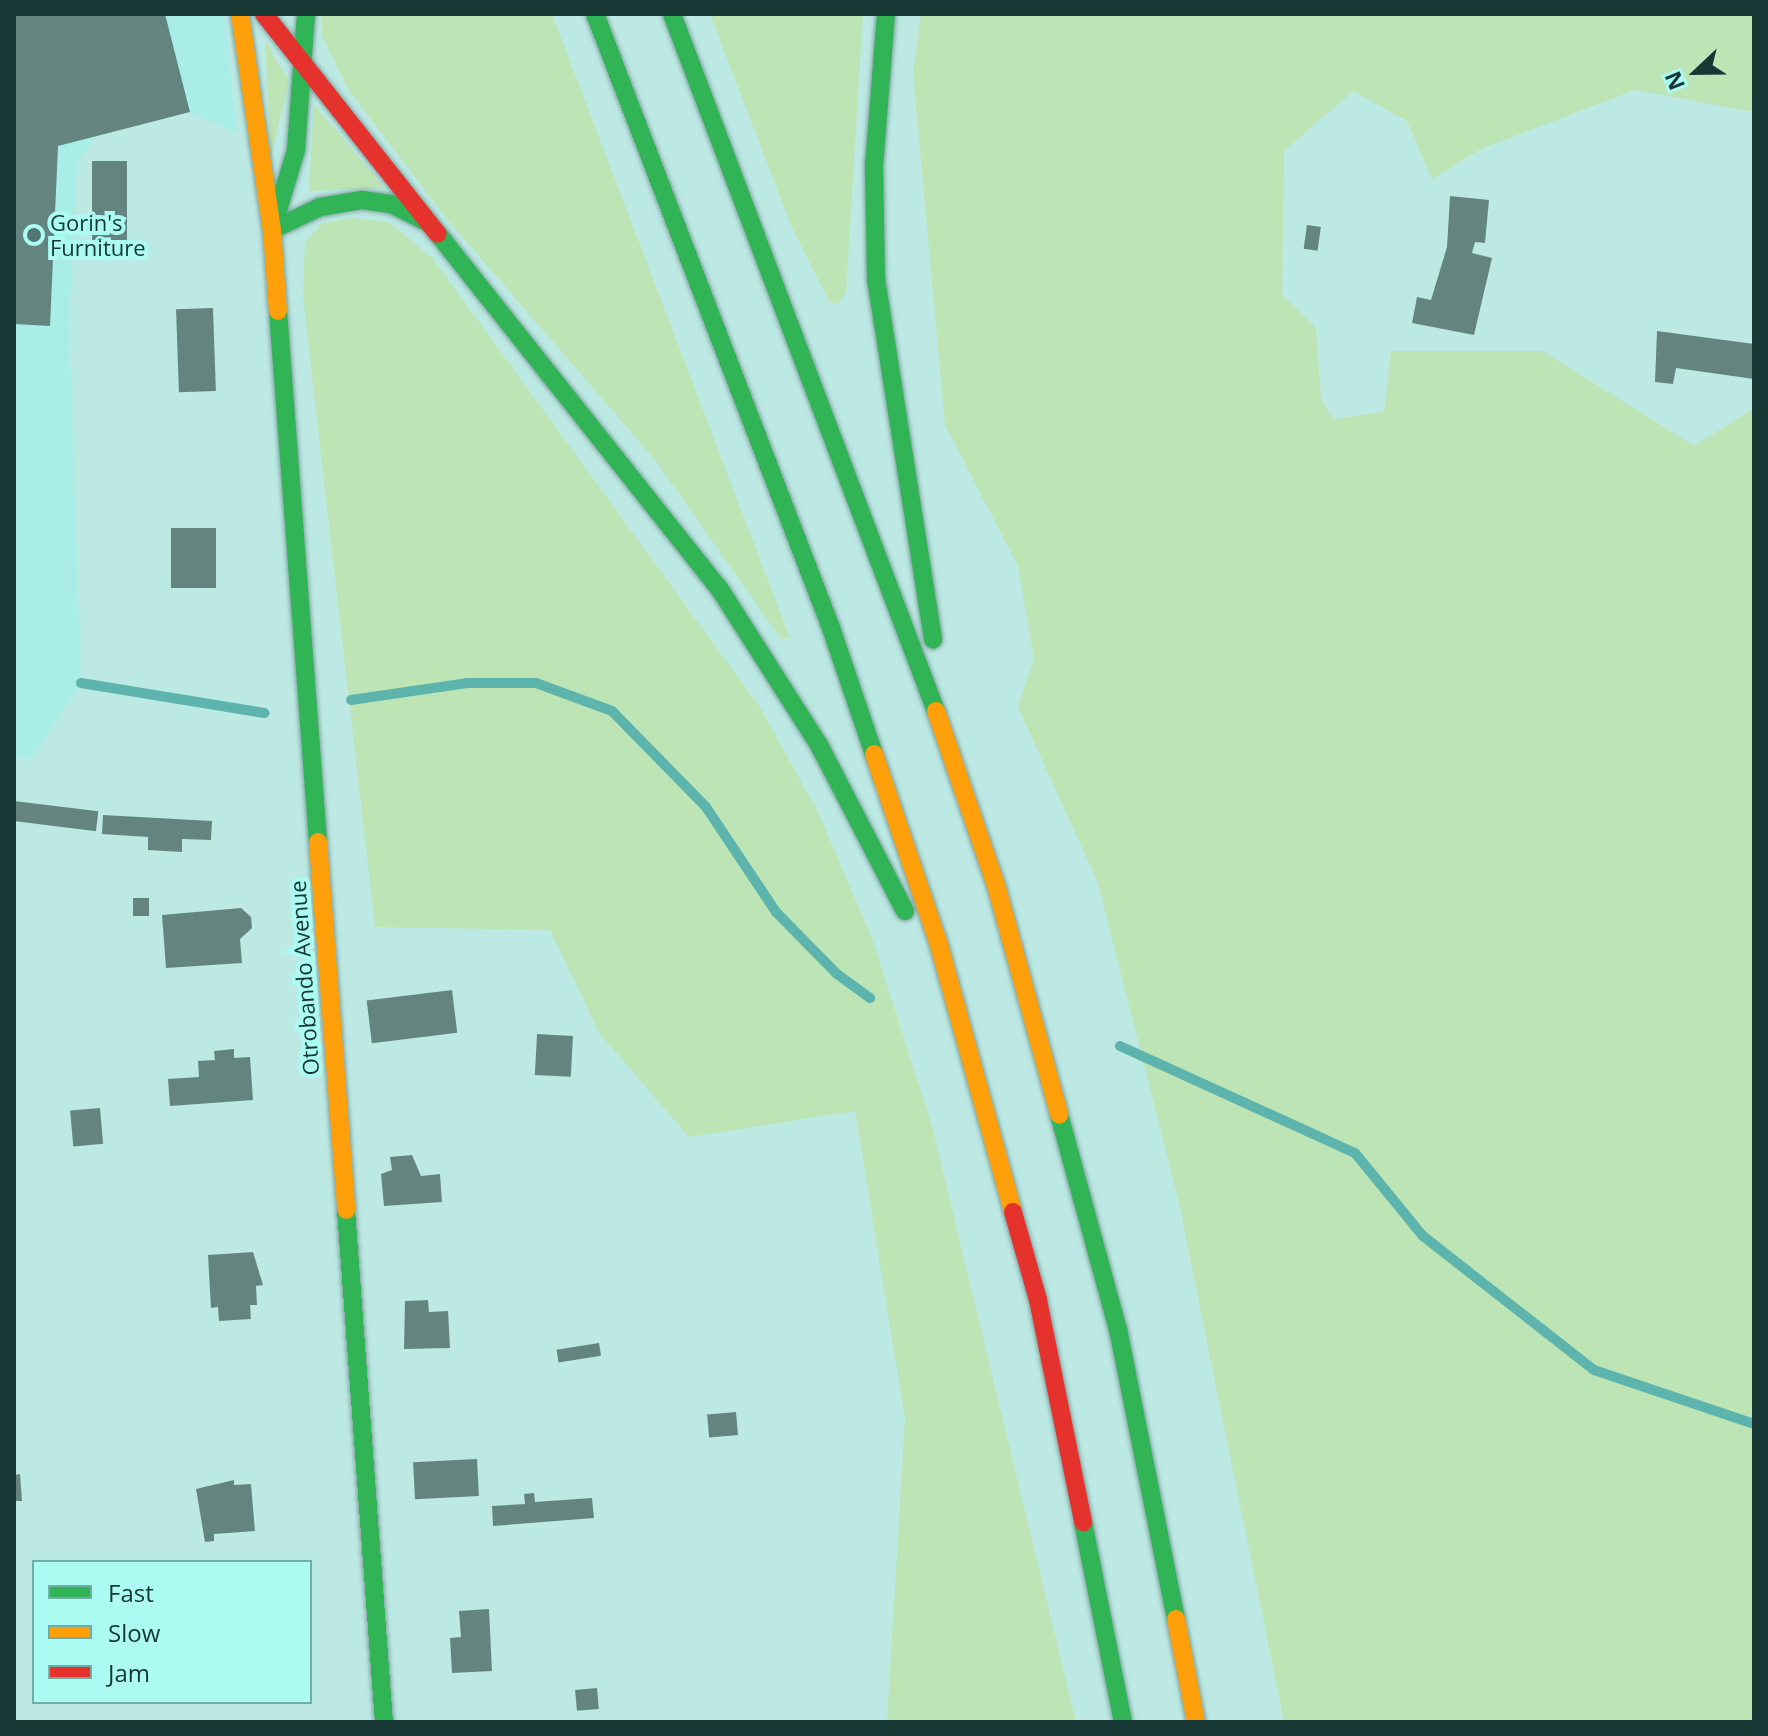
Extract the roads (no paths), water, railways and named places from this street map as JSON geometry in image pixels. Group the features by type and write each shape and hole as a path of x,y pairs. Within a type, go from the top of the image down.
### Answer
{"main road":[{"name":"Otrobando Avenue","path":"240,14 272,230 384,1722"},
{"path":"264,14 672,525 770,663 869,838 984,1095"},
{"name":"Otrobando Avenue","path":"272,230 296,150 306,14"},
{"path":"595,14 864,720 984,1095 1070,1441 1123,1722"},
{"path":"672,14 954,757 1039,1030 1098,1251 1151,1479 1196,1722"},
{"path":"886,14 873,180 876,279 889,385 954,757"},
{"path":"272,230 320,207 362,200 398,207 435,227"}],"waterway":[{"path":"81,683 265,713"},
{"path":"351,700 467,683 536,683 612,711 706,807 776,912 837,974 870,998"},
{"path":"1120,1046 1355,1153 1423,1236 1594,1370 1754,1424"}],"place":[{"name":"Gorin's Furniture","path":"34,235"}]}
